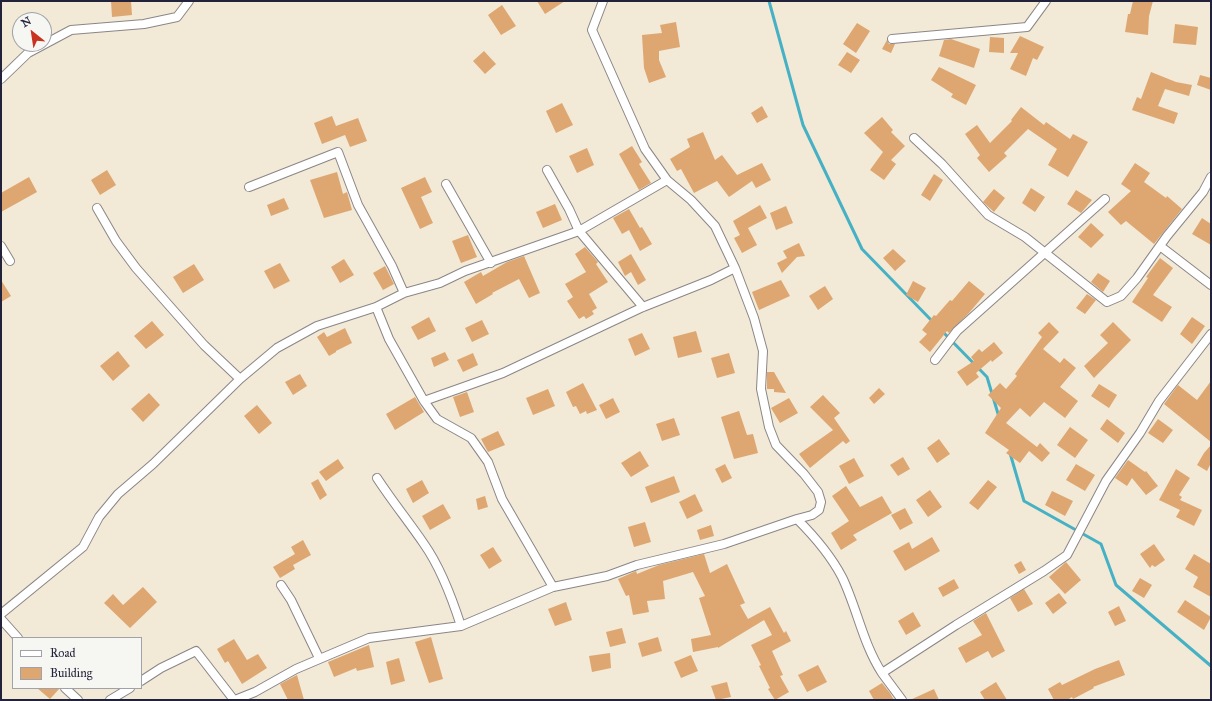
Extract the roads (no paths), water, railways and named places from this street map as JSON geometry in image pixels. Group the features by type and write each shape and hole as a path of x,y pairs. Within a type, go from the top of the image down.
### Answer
{"street":[{"path":"1,79 28,53 71,30 144,24 178,17 189,1"},
{"path":"142,680 161,668 196,651 234,700 255,692 318,658 369,638 461,626 553,587 607,576 637,565 724,544 812,515 819,510 821,502 818,492 804,474 776,444 768,426 761,389 763,351 754,318 735,268 715,226 691,200 667,180 645,149 592,30 603,1"},
{"path":"892,39 1027,27 1046,1"},
{"path":"914,138 942,164 988,215 1025,237 1107,302 1121,296 1203,192 1211,177"},
{"path":"249,187 338,152 358,205 392,266 404,293"},
{"path":"547,170 569,209 579,231 643,307"},
{"path":"1,614 83,547 99,517 118,494 153,464 240,379 277,348 317,326 376,307 404,293 440,283 465,272 579,231 667,180"},
{"path":"446,184 491,263"},
{"path":"935,360 957,332 1105,199"},
{"path":"97,208 116,241 136,268 204,345 240,379"},
{"path":"1,246 10,261"},
{"path":"1160,246 1211,285"},
{"path":"424,401 510,370 643,307 710,280 735,268"},
{"path":"376,307 389,339 424,401 437,419 471,438 488,462 502,499 553,587"},
{"path":"882,673 1067,555 1106,481 1140,433 1159,401 1211,334"},
{"path":"377,478 400,513 425,545 450,594 461,626"},
{"path":"797,519 821,544 842,578 869,649 882,673 902,700"},
{"path":"281,585 291,600 318,658"},
{"path":"1,619 17,637"},
{"path":"66,689 78,700"},
{"path":"110,700 128,689"}],"waterway":[{"path":"769,1 803,125 862,249 933,322"},
{"path":"943,332 987,377 999,417"},
{"path":"1010,453 1024,501 1101,544 1116,585 1211,666"}]}
